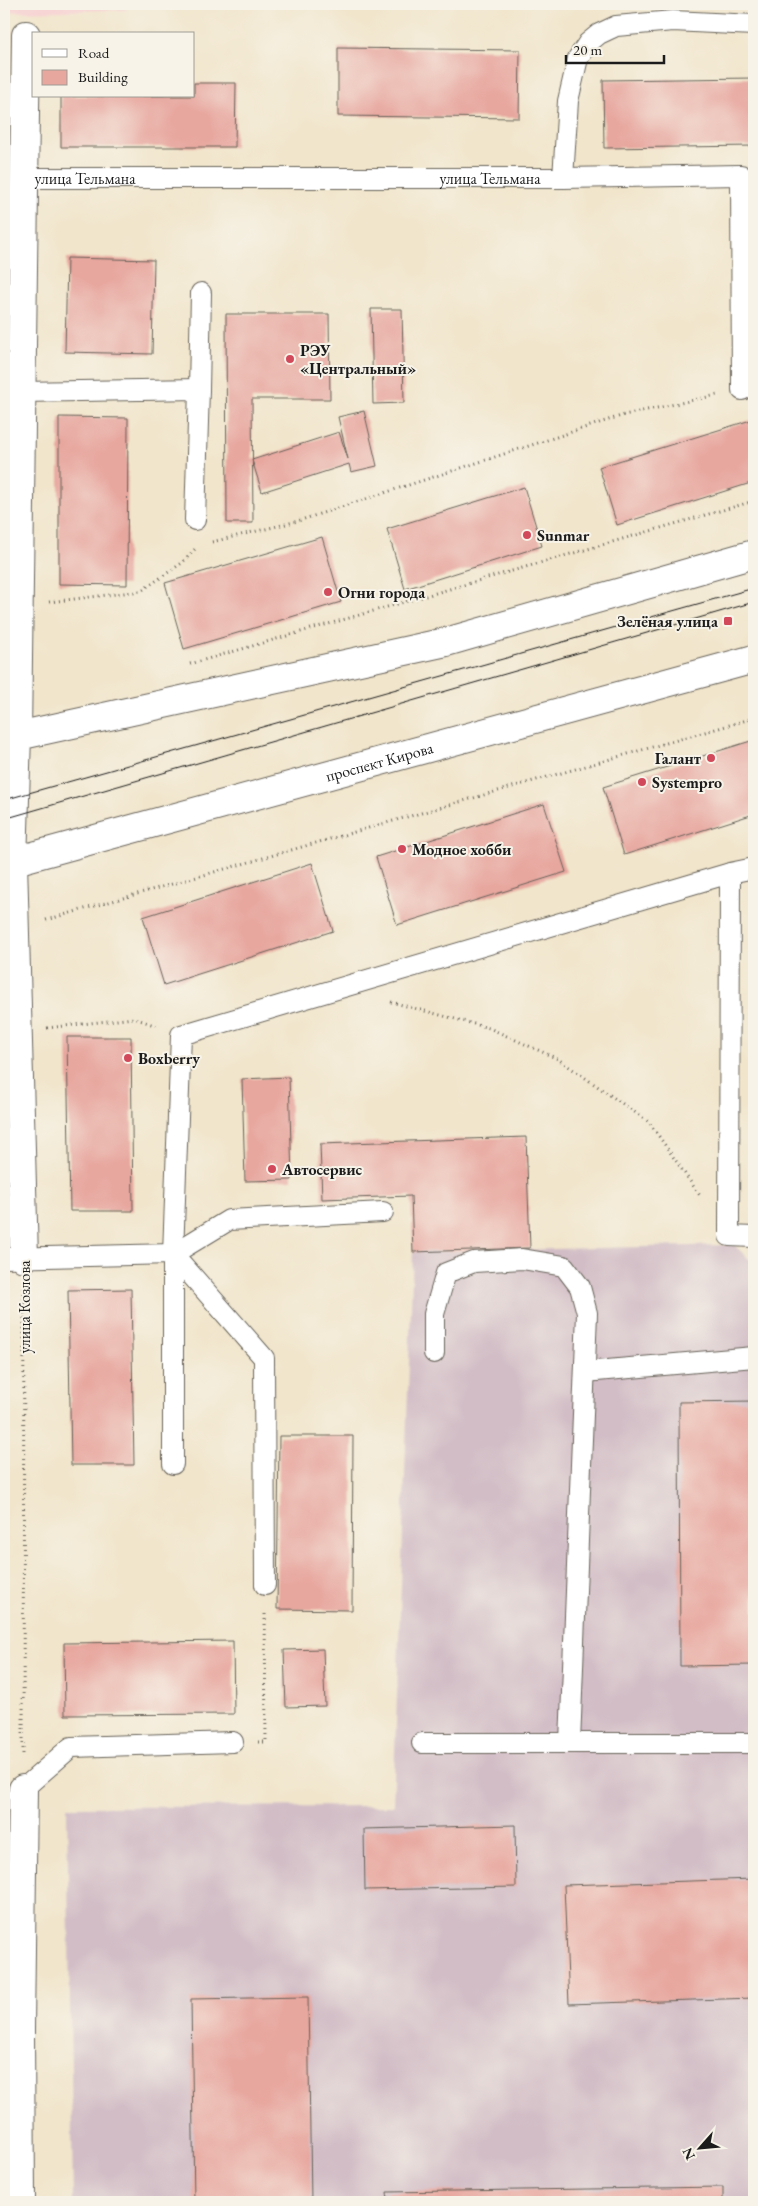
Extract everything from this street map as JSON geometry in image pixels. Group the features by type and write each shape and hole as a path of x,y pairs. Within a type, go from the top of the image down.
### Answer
{"street":[{"path":"26,35 21,392 12,450 11,562 19,605 10,737 446,642 754,554"},
{"name":"проспект Кирова","path":"8,863 754,659"},
{"name":"улица Козлова","path":"10,737 8,863 15,935 19,1031 14,1258"},
{"path":"21,2202 12,2139 12,2029 23,1789"}],"lane":[{"path":"563,178 568,101 578,58 588,43 599,34 616,26 674,21 754,25"},
{"name":"улица Тельмана","path":"24,178 563,178 741,176 742,390"},
{"path":"195,520 201,293"},
{"path":"21,392 199,389"},
{"path":"172,1464 173,1254 181,1035 754,868"},
{"path":"730,874 729,1236 754,1237"},
{"path":"14,1258 173,1254 229,1220 384,1212"},
{"path":"173,1254 264,1358 265,1585"},
{"path":"434,1353 434,1314 446,1273 474,1262 522,1259 564,1266 580,1287 587,1313 570,1743"},
{"path":"585,1372 754,1357"},
{"path":"23,1789 72,1747 233,1742"},
{"path":"422,1743 754,1744"}],"path":[{"path":"19,605 141,590 182,563 200,545 298,522 624,415 742,390"},
{"path":"184,666 754,501"},
{"path":"195,520 200,545"},
{"path":"15,935 53,917 754,718"},
{"path":"387,1001 489,1028 567,1065 649,1122 729,1236"},
{"path":"19,1031 134,1018 181,1035"},
{"name":"улица Козлова","path":"14,1258 23,1789"},
{"path":"233,1742 266,1742 265,1585"}],"shaded area":[{"path":"4,4 126,4 126,10 4,12"},
{"path":"734,1245 751,1261 754,1261 754,2202 73,2202 67,1807 393,1806 413,1252"}],"building":[{"path":"338,48 520,50 519,118 338,116"},
{"path":"754,78 754,146 604,148 603,80"},
{"path":"195,83 236,83 235,147 61,147 61,98 195,98"},
{"path":"67,258 154,260 152,354 65,352"},
{"path":"371,309 402,309 404,403 373,404"},
{"path":"226,314 329,314 330,399 252,399 253,523 227,523"},
{"path":"364,411 377,466 351,472 349,464 262,492 252,460 339,432 348,459 338,417"},
{"path":"59,417 128,418 127,585 59,584"},
{"path":"754,419 754,482 617,525 599,467"},
{"path":"524,487 542,546 405,589 387,529"},
{"path":"322,537 341,602 184,649 165,583"},
{"path":"754,740 754,814 624,855 603,787"},
{"path":"544,804 566,872 397,925 376,857"},
{"path":"312,863 333,931 164,985 143,917"},
{"path":"67,1037 131,1037 133,1211 70,1211"},
{"path":"289,1077 292,1180 245,1181 242,1079"},
{"path":"526,1137 530,1248 413,1252 411,1196 322,1199 320,1144"},
{"path":"131,1289 134,1465 71,1465 68,1290"},
{"path":"754,1401 754,1665 680,1666 679,1402"},
{"path":"279,1436 353,1436 352,1610 277,1609"},
{"path":"233,1641 234,1714 65,1715 64,1643"},
{"path":"323,1649 325,1706 286,1707 284,1650"},
{"path":"515,1825 516,1887 365,1890 364,1829"},
{"path":"754,1879 754,1998 569,2004 564,1885"},
{"path":"308,1997 311,2202 194,2202 191,1999"},
{"path":"723,2187 723,2202 388,2202 387,2192"}],"tram line":[{"path":"4,800 754,588"},
{"path":"4,819 754,602"}],"place":[{"name":"РЭУ «Центральный»","path":"290,359"},
{"name":"Sunmar","path":"527,535"},
{"name":"Огни города","path":"328,592"},
{"name":"Зелёная улица","path":"728,621"},
{"name":"Галант","path":"711,758"},
{"name":"Systempro","path":"642,782"},
{"name":"Модное хобби","path":"402,849"},
{"name":"Boxberry","path":"128,1058"},
{"name":"Автосервис","path":"272,1169"}]}
